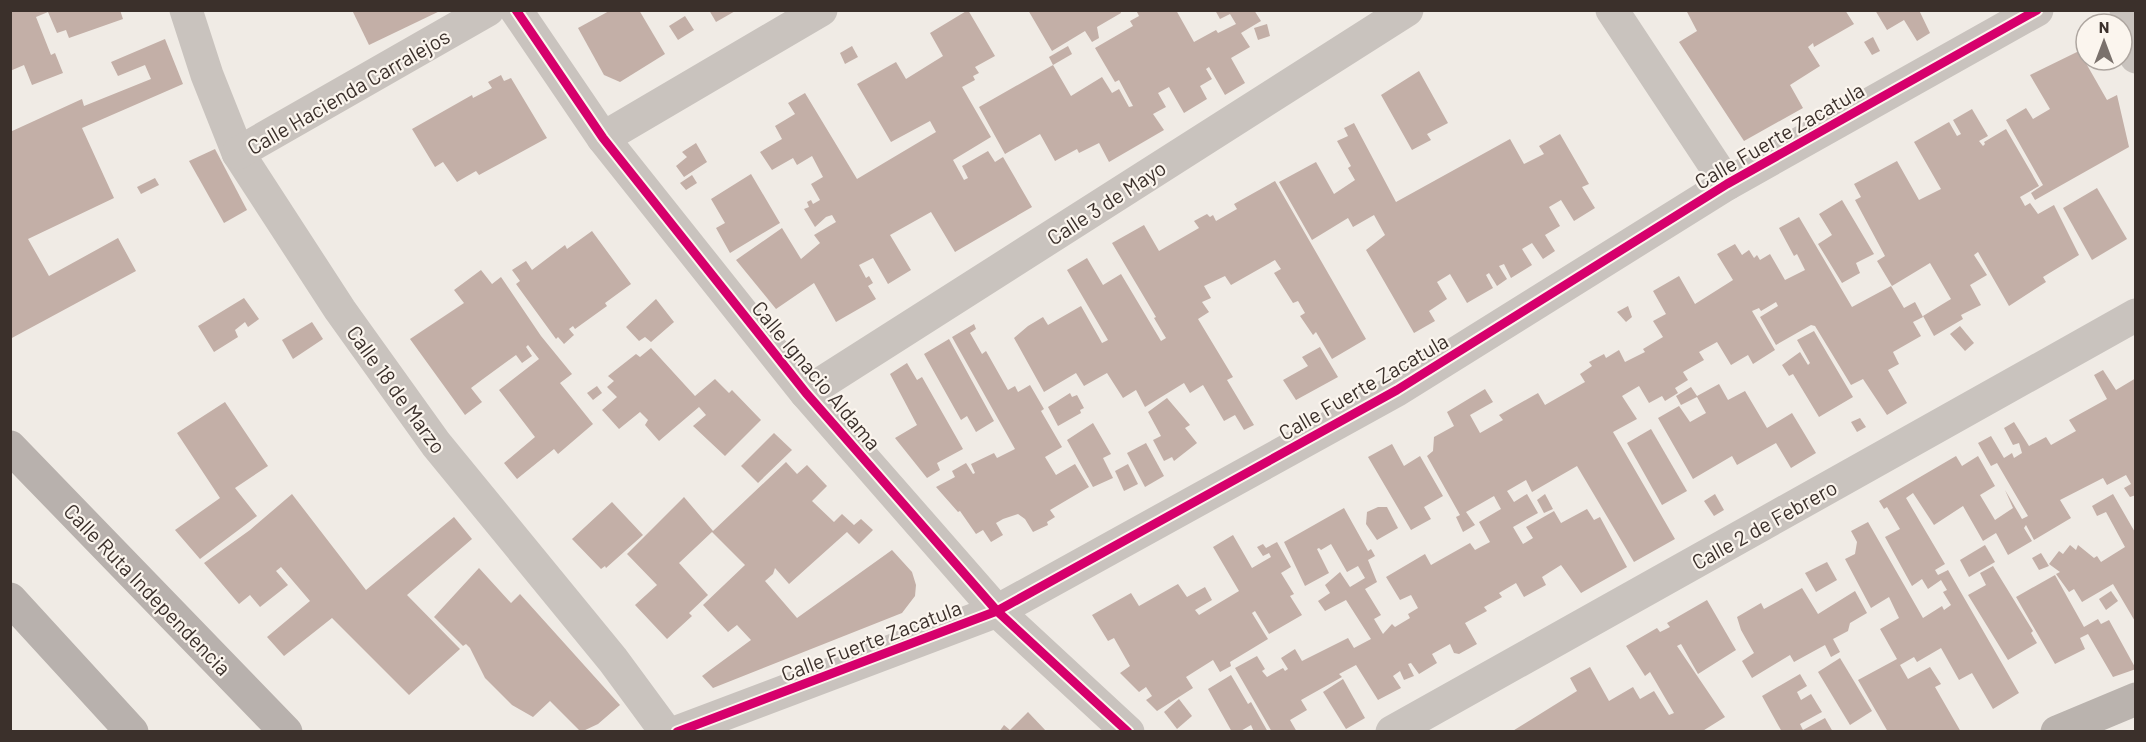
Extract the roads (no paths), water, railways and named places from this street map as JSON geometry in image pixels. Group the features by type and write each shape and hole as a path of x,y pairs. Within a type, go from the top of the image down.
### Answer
{"main road":[{"name":"Calle Ruta Independencia","path":"10,447 286,732"},
{"path":"10,599 132,732"},
{"path":"2057,732 2136,699"}],"street":[{"name":"Calle 18 de Marzo","path":"186,10 207,75 238,153 340,310 436,444 613,660 666,732"},
{"name":"Calle Hacienda Carralejos","path":"238,153 488,10"},
{"name":"Calle Ignacio Aldama","path":"516,10 603,138 806,393 998,611 1128,732"},
{"path":"603,138 821,10"},
{"name":"Calle 3 de Mayo","path":"806,393 1407,10"},
{"path":"1612,10 1727,184"},
{"name":"Calle Fuerte Zacatula","path":"677,732 998,611 1397,390 1727,184 2037,10"},
{"path":"2126,10 2136,57"},
{"name":"Calle 2 de Febrero","path":"1392,732 2136,315"}]}
